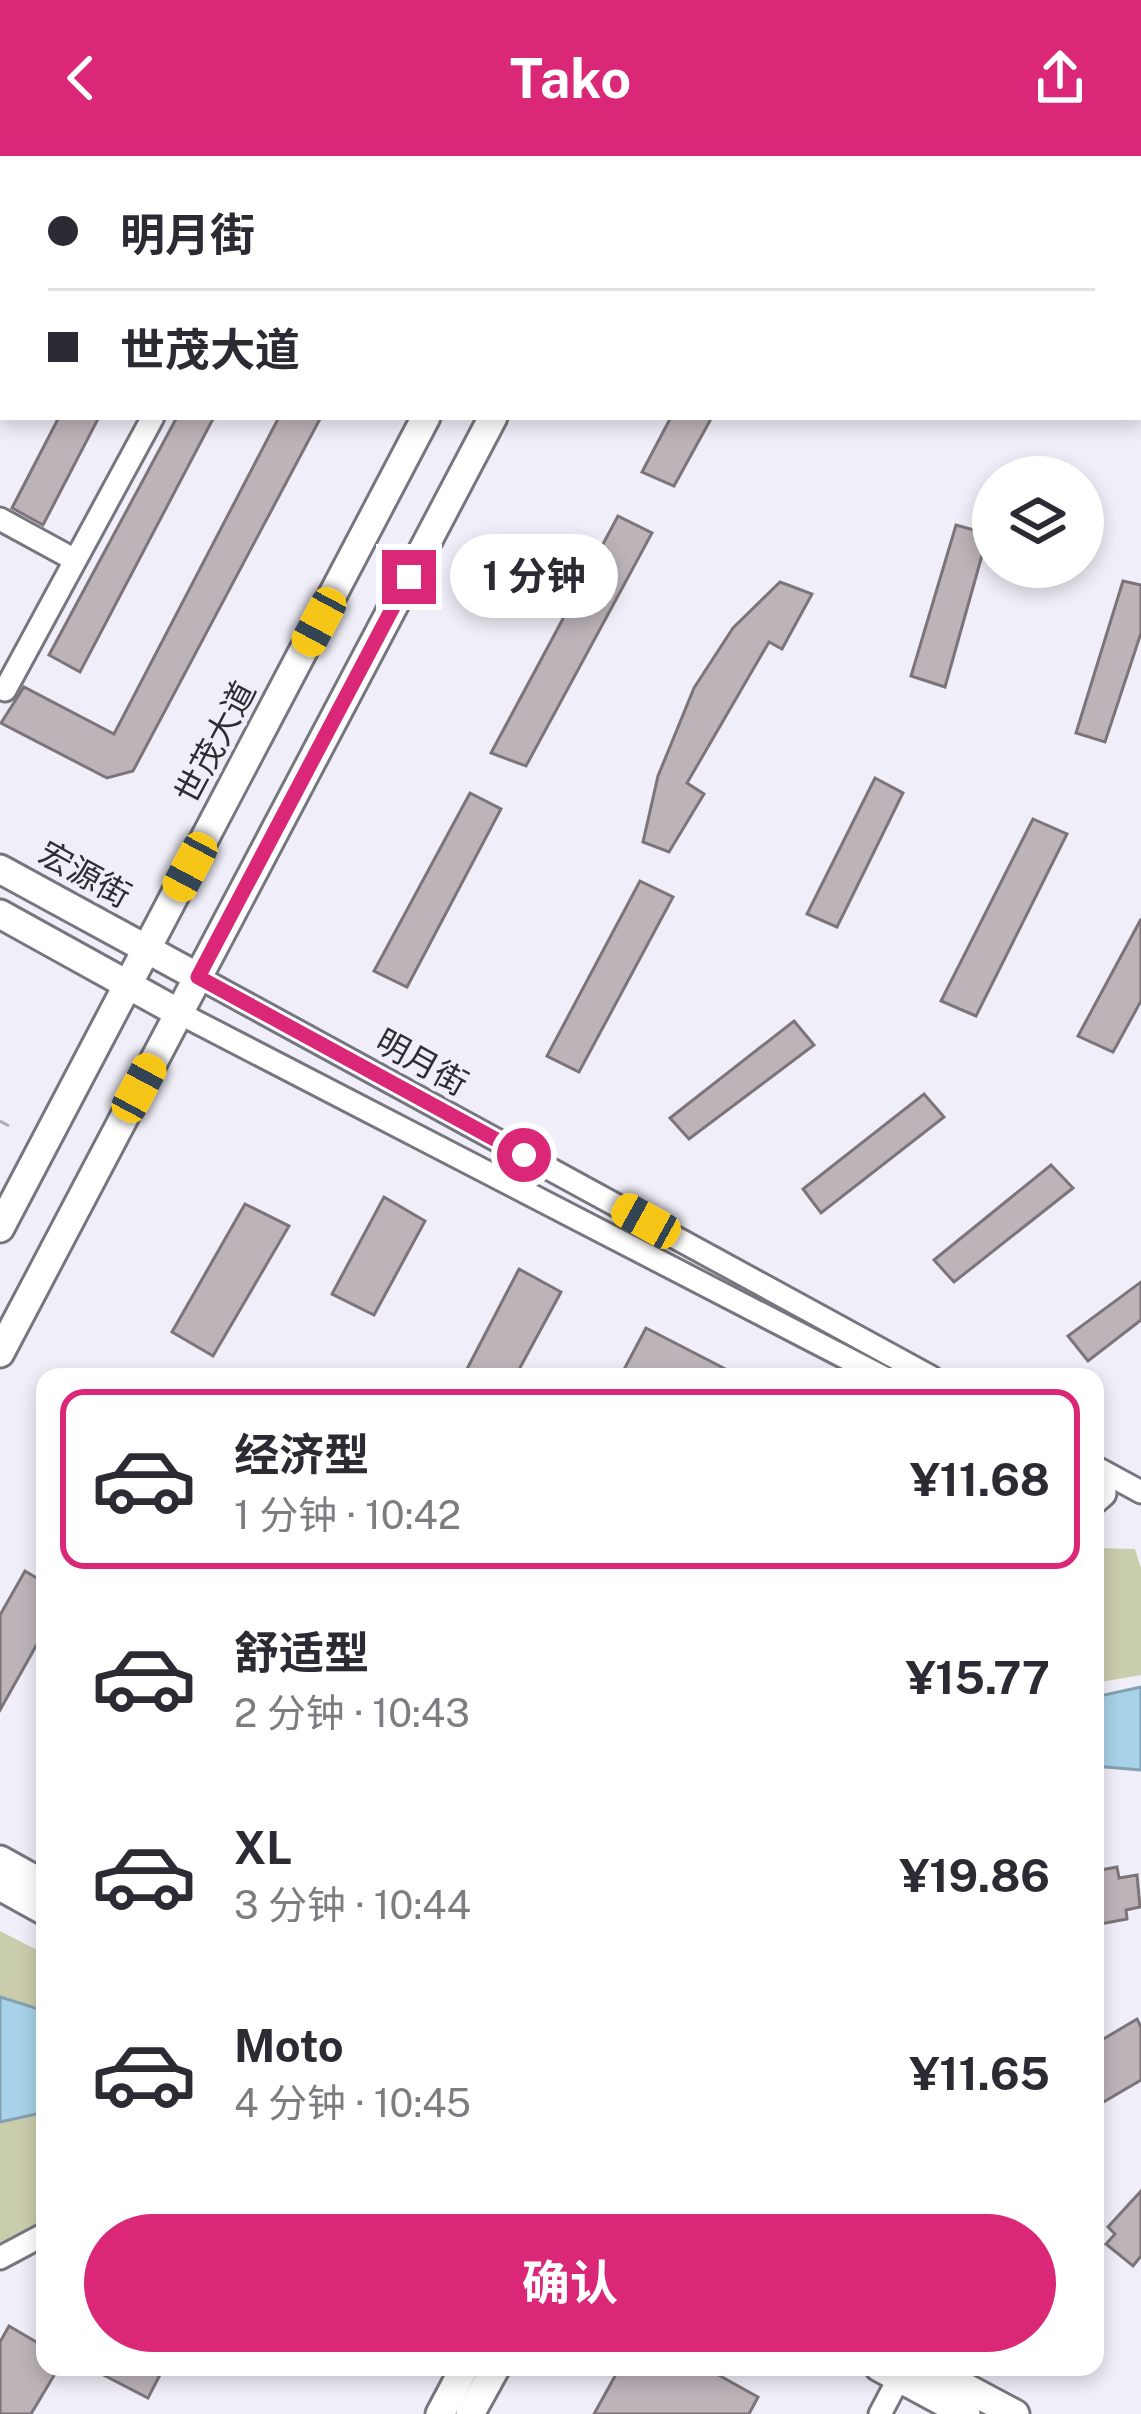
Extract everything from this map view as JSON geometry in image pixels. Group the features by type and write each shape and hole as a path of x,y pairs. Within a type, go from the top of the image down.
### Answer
{"main road":[{"name":"世茂大道","path":"0,1228 424,420"},
{"path":"0,1353 492,420"},
{"name":"宏源街","path":"0,869 198,977"},
{"path":"0,914 179,1013"},
{"path":"0,1860 36,1880"},
{"path":"0,1886 36,1906"},
{"path":"440,2414 461,2376"},
{"path":"470,2414 491,2376"},
{"path":"896,2376 966,2414"},
{"path":"945,2376 1015,2414"}],"street":[{"path":"5,690 150,420"},
{"path":"0,518 75,560"},
{"name":"明月街","path":"198,977 915,1368"},
{"name":"明月街","path":"179,1013 867,1368"},
{"path":"1104,1488 1141,1495"},
{"path":"0,2258 36,2239"},
{"path":"880,2414 888,2376"}],"path":[{"path":"0,1121 9,1126"}],"green space":[{"path":"1104,1548 1135,1549 1141,1568 1141,1675 1104,1681"},
{"path":"0,1931 36,1949 36,2226 0,2244"}],"water":[{"path":"1141,1687 1141,1770 1104,1767 1104,1695"},
{"path":"0,1997 36,2008 36,2114 0,2122"}],"building":[{"path":"57,420 97,420 43,525 12,508"},
{"path":"175,420 212,420 80,672 49,655"},
{"path":"277,420 319,420 133,771 107,778 1,723 24,687 114,734"},
{"path":"669,420 710,420 674,486 642,472"},
{"path":"618,516 652,533 526,766 491,753"},
{"path":"956,525 972,530 973,588 945,687 911,676"},
{"path":"1123,581 1141,585 1141,633 1105,742 1076,733"},
{"path":"780,582 812,594 782,649 769,642 687,783 704,794 669,852 643,842 658,776 694,688 733,628"},
{"path":"875,778 903,793 837,927 807,914"},
{"path":"470,793 501,809 407,987 374,971"},
{"path":"1033,819 1067,834 976,1016 941,1001"},
{"path":"640,881 673,897 579,1072 547,1056"},
{"path":"1141,919 1141,1001 1113,1052 1078,1036"},
{"path":"794,1021 814,1045 689,1139 670,1118"},
{"path":"924,1094 944,1117 821,1213 803,1189"},
{"path":"1051,1165 1073,1188 954,1282 934,1260"},
{"path":"384,1197 425,1221 374,1315 332,1294"},
{"path":"245,1204 289,1226 213,1356 172,1332"},
{"path":"519,1269 561,1292 520,1368 468,1368"},
{"path":"1141,1282 1141,1320 1088,1361 1068,1336"},
{"path":"646,1328 724,1368 625,1368"},
{"path":"25,1571 36,1578 36,1646 0,1710 0,1615"},
{"path":"1117,1867 1119,1878 1137,1875 1140,1907 1126,1910 1127,1919 1104,1923 1104,1869"},
{"path":"1137,2019 1141,2027 1141,2080 1104,2102 1104,2039"},
{"path":"1141,2191 1141,2256 1133,2266 1106,2244 1115,2234 1108,2227"},
{"path":"9,2326 36,2342 36,2376 54,2376 31,2414 0,2414 0,2342"},
{"path":"105,2376 159,2376 148,2398"},
{"path":"615,2376 720,2376 758,2397 749,2414 594,2414"}],"route":[{"path":"409,577 198,977 524,1155"}]}
